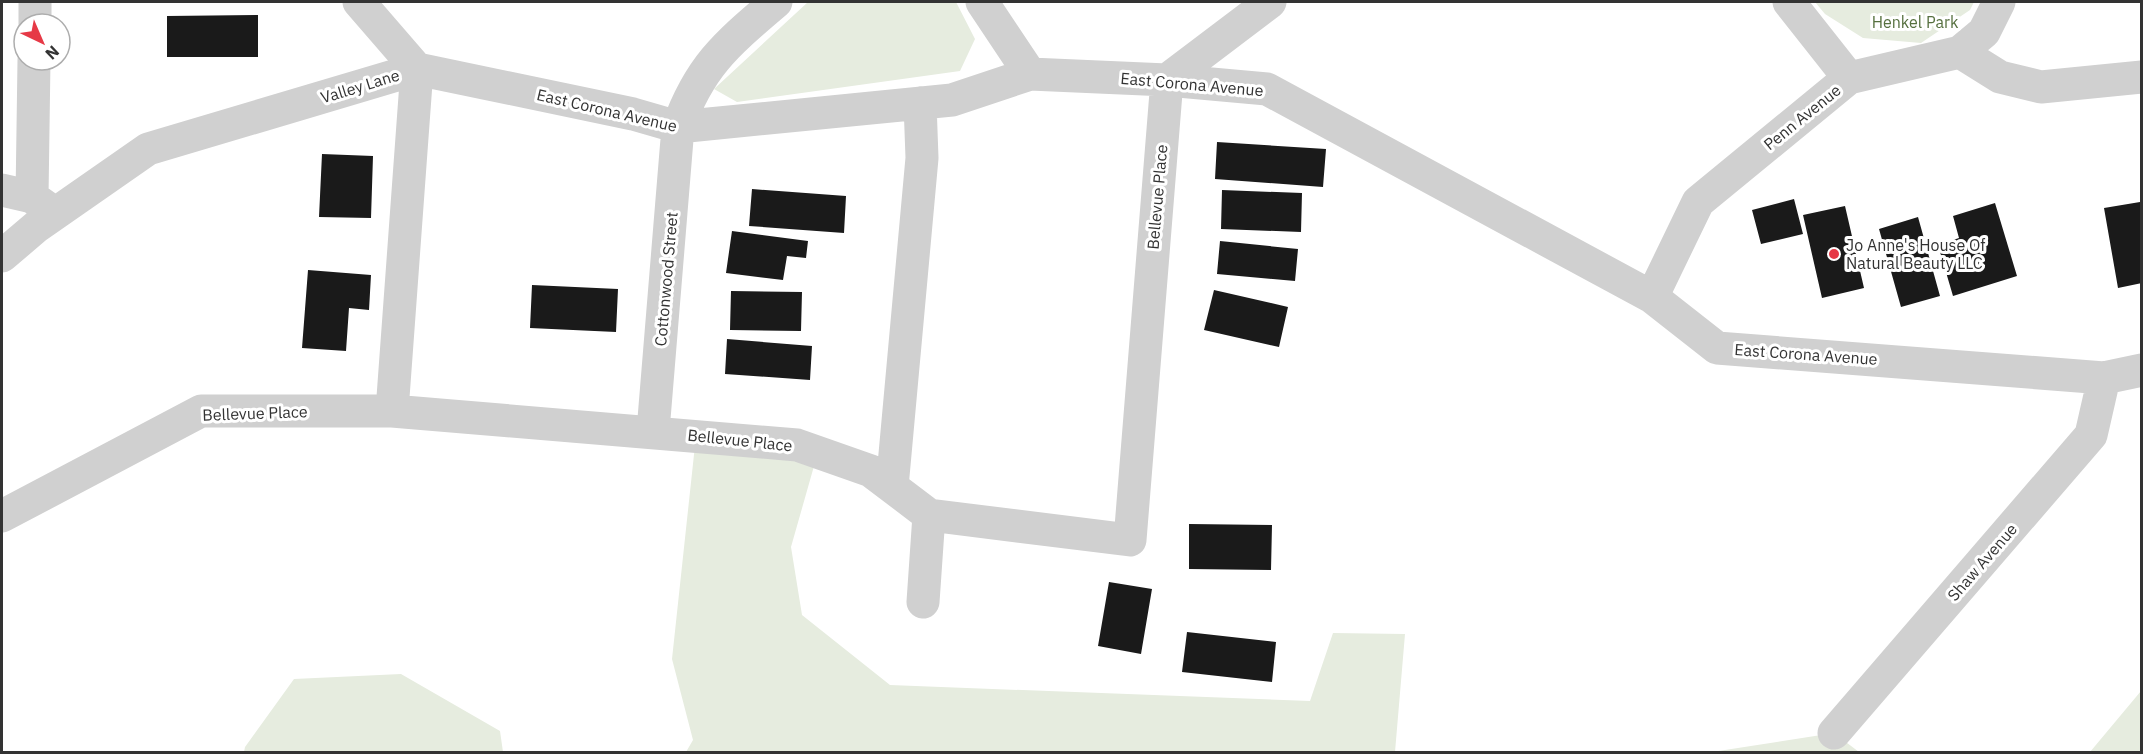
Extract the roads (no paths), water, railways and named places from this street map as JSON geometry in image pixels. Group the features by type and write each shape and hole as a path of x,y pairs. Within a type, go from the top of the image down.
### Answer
{"street":[{"path":"359,2 417,69"},
{"name":"Cottonwood Street","path":"653,431 678,128 688,100 709,64 776,2"},
{"path":"982,2 1030,74"},
{"path":"1167,80 1270,2"},
{"path":"1789,2 1849,78"},
{"name":"Penn Avenue","path":"1652,297 1698,202 1849,78 1959,52 1984,32 1999,2"},
{"path":"1959,52 2000,77 2041,87 2142,77"},
{"name":"East Corona Avenue","path":"417,69 633,114 678,128 952,100 1030,74 1167,80 1267,89 1652,297 1717,348 2104,378 2142,370"},
{"name":"Valley Lane","path":"2,256 30,200 148,149 417,69 392,411"},
{"path":"30,200 34,72"},
{"name":"Bellevue Place","path":"2,516 201,411 392,411 653,431 797,445 871,471 929,515 1130,540 1167,80"},
{"path":"892,487 922,158 920,103"},
{"name":"Shaw Avenue","path":"1834,733 2091,435 2104,378"},
{"path":"923,602 929,515"}],"place":[{"name":"Jo Anne's House Of Natural Beauty LLC","path":"1834,254"}],"park label":[{"name":"Henkel Park","path":"1915,22"}]}
